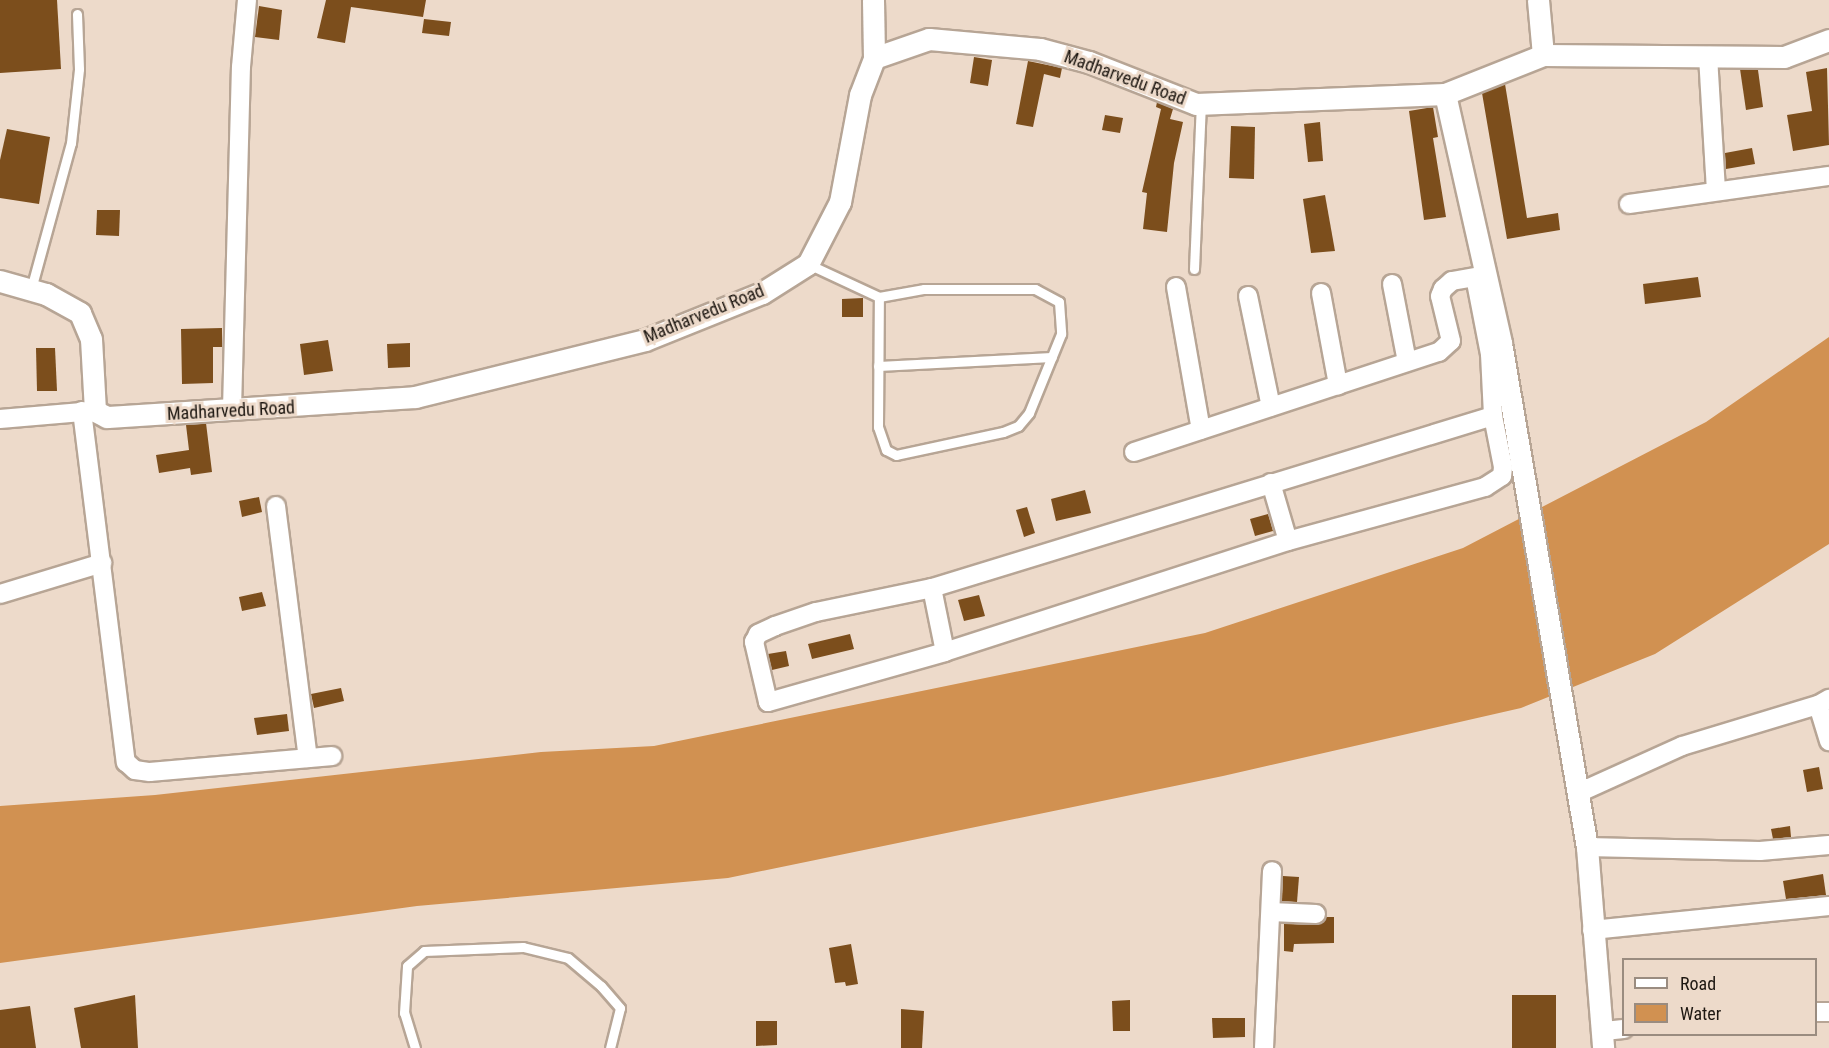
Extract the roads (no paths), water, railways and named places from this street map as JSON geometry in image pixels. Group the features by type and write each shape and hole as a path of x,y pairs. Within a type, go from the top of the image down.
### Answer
{"street":[{"path":"232,409 241,67 247,0"},
{"path":"808,264 840,202 860,95 874,58 873,0"},
{"path":"1538,0 1543,55 1784,57 1829,40"},
{"name":"Madharvedu Road","path":"874,58 929,39 1040,49 1089,62 1201,103 1445,94 1543,55"},
{"path":"1708,56 1716,191"},
{"path":"1445,94 1527,494 1587,847 1592,930 1610,1036"},
{"path":"1629,204 1829,176"},
{"name":"Madharvedu Road","path":"89,411 121,418 415,397 555,365 677,327 762,293 808,264"},
{"path":"1134,452 1407,362 1449,344 1440,296 1443,289 1452,281 1483,276"},
{"path":"1483,276 1476,282 1490,354 1493,416 1503,467 1502,476 1485,487 1288,541 945,652 768,702 754,653 758,634 775,626 816,612 932,588 1493,416"},
{"path":"0,281 65,302 84,319 90,339 89,411 102,563 126,762 135,771 332,756"},
{"path":"1392,284 1407,362"},
{"path":"1176,287 1201,430"},
{"path":"1321,294 1338,385"},
{"path":"1248,296 1271,407"},
{"path":"0,419 89,411"},
{"path":"1271,483 1288,541"},
{"path":"276,506 308,758"},
{"path":"0,594 102,563"},
{"path":"932,588 945,652"},
{"path":"1578,793 1682,746 1824,702 1829,741"},
{"path":"1587,847 1760,851 1829,845"},
{"path":"1264,1048 1272,871"},
{"path":"1592,930 1829,906"},
{"path":"1271,912 1316,914"}],"lane":[{"path":"31,290 71,143 79,69 77,14"},
{"path":"1194,269 1201,103"},
{"path":"808,264 879,297 924,290 1035,289 1059,302 1063,315 1062,334 1029,413 1018,426 908,455 896,455 886,450 880,440 879,297"},
{"path":"878,366 1052,357"},
{"path":"415,1048 404,1013 407,966 424,951 523,947 568,958 608,993 620,1008 610,1048"}],"water":[{"path":"1829,337 1829,544 1655,654 1521,708 1223,776 728,878 417,906 0,963 0,806 155,795 541,752 654,746 1205,633 1463,548 1706,422"}]}
